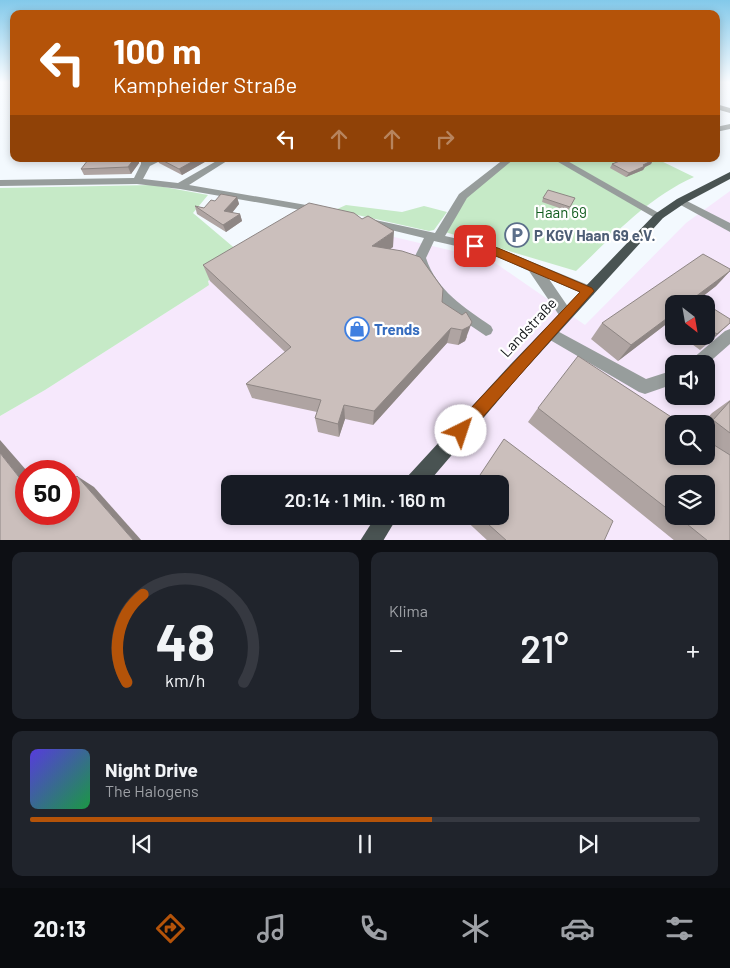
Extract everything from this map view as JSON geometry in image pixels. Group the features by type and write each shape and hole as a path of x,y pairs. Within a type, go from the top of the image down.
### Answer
{"main road":[{"name":"Landstraße","path":"422,475 566,314 659,216 730,175"},
{"path":"370,540 381,525"}],"street":[{"path":"137,181 146,162"},
{"path":"180,186 221,162"},
{"path":"486,330 448,303 424,272 420,258 426,244 435,236 463,196 505,162"},
{"path":"563,162 659,216"},
{"path":"0,183 137,181 180,186 326,212"},
{"path":"681,202 730,228"},
{"path":"355,219 494,251 588,291"},
{"path":"533,267 566,314"},
{"path":"550,333 645,387 665,380"},
{"path":"707,355 730,335"}],"shaded area":[{"path":"730,191 730,540 0,540 0,416 45,390 200,291 208,281 310,217 491,260 585,325 686,223"}],"green space":[{"name":"Haan 69","path":"509,162 663,162 694,177 646,207 617,231 576,271 445,232 466,197"},
{"path":"153,185 208,195 193,213 238,251 310,217 208,281 209,285 200,291 45,390 0,416 0,188"},
{"path":"346,205 402,212 424,206 447,212 434,230 429,231 335,210"}],"building":[{"path":"86,162 132,162 128,167 81,169"},
{"path":"166,162 192,162 179,169"},
{"path":"617,162 649,162 643,165 645,166 629,173 612,164"},
{"path":"548,190 575,198 570,207 543,198"},
{"path":"221,194 237,197 224,211 240,214 223,225 195,206 204,208 211,200 215,201"},
{"name":"Trends","path":"309,203 354,213 362,219 368,216 394,231 372,246 402,251 420,257 443,289 442,302 462,315 466,312 472,322 470,326 462,330 451,328 374,411 344,405 338,424 315,418 321,400 246,384 291,347 203,265"},
{"path":"703,254 730,269 730,271 698,295 665,295 665,320 631,345 602,323"},
{"path":"715,310 730,319 730,323 717,334 715,333"},
{"path":"578,356 668,415 665,415 665,465 715,465 715,446 730,455 730,540 707,540 688,525 715,525 715,475 665,475 665,507 538,408"},
{"path":"730,401 730,433 715,422 715,418"},
{"path":"504,439 613,521 604,540 506,540 489,525 509,525 509,475 480,475"},
{"path":"0,453 15,472 15,525 80,525 80,479 133,540 0,540"}],"place":[{"name":"P KGV Haan 69 e.V.","path":"517,235"},
{"name":"Trends","path":"357,329"}],"route":[{"path":"461,431 588,291 494,251 475,246"}]}
